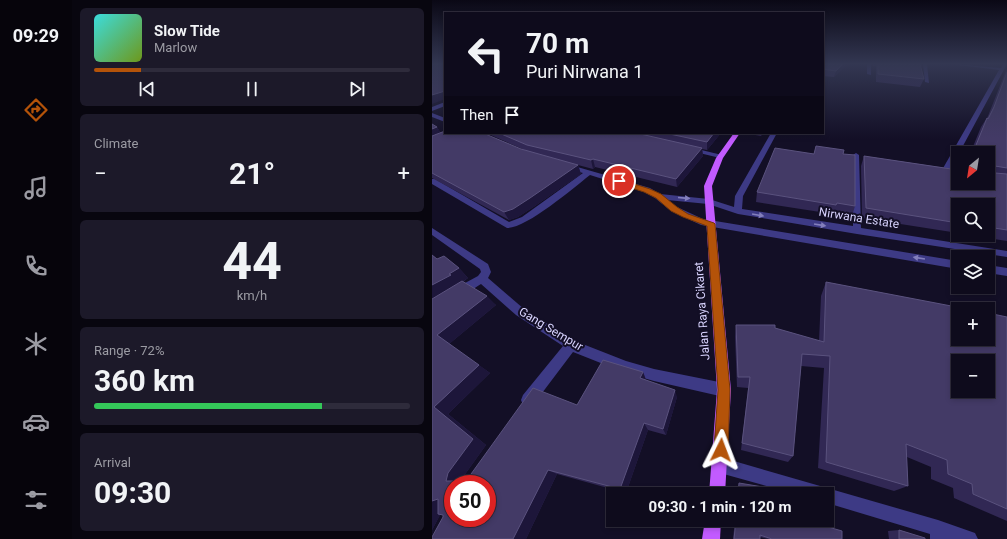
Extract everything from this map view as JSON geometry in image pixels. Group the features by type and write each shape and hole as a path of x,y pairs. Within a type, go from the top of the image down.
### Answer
{"main road":[{"name":"Jalan Raya Cikaret","path":"718,487 724,390 708,186 712,172 720,156 736,134"},
{"path":"711,539 712,527"}],"street":[{"path":"959,146 991,89"},
{"path":"432,109 444,104"},
{"path":"432,115 444,120"},
{"path":"738,211 739,196 773,134"},
{"path":"683,148 720,156"},
{"path":"856,155 857,231"},
{"path":"951,161 946,170 951,175"},
{"path":"562,164 647,190 686,216 711,224 951,263"},
{"path":"432,181 507,225 513,225 525,219 590,172"},
{"name":"Nirwana Estate","path":"658,196 709,202 738,211 1007,254"},
{"path":"432,231 484,267 486,272 482,279 450,297"},
{"path":"995,270 1007,272"},
{"name":"Gang Sempur","path":"482,279 520,312 571,345 626,367 654,375 724,390"},
{"path":"521,408 571,345"},
{"path":"720,465 798,487"},
{"path":"834,497 939,533 969,539"}],"building":[{"path":"432,89 444,89 444,91 432,95"},
{"path":"1001,89 1007,89 1007,168 995,166 995,146 976,146 987,118 988,119"},
{"path":"432,124 437,127 432,129"},
{"path":"444,131 444,134 485,134 521,149 578,165 513,209 504,212 432,173 432,136"},
{"path":"501,134 640,134 702,148 676,179 527,145"},
{"path":"670,134 713,134 707,142"},
{"path":"816,146 844,150 843,154 855,155 855,206 837,203 836,205 757,192 775,148 814,154"},
{"path":"864,156 951,169 951,190 995,190 995,173 1007,174 1007,230 995,228 995,198 951,198 951,222 866,208"},
{"path":"432,255 437,259 444,256 459,268 449,274 451,275 432,285"},
{"path":"462,281 487,296 437,335 479,365 434,407 473,439 448,475 444,475 444,527 496,527 496,475 470,475 533,388 577,405 603,360 643,372 640,378 675,390 663,429 644,423 621,487 612,487 548,470 513,539 432,539 443,515 438,514 438,499 432,501 432,299"},
{"path":"826,282 951,306 951,346 995,346 995,314 1007,317 1007,509 973,494 972,484 948,474 947,460 906,444 908,486 826,462 830,356 802,354 793,456 742,443 750,377 738,377 736,325 775,325 775,328 824,342"},
{"path":"739,483 763,487 739,487"},
{"path":"735,527 828,527 842,531 842,539 772,539 760,535 760,539 734,539"},
{"path":"899,530 925,538 925,539 899,539"}],"route":[{"path":"619,181 647,190 686,216 711,224 724,390 721,450"}]}
